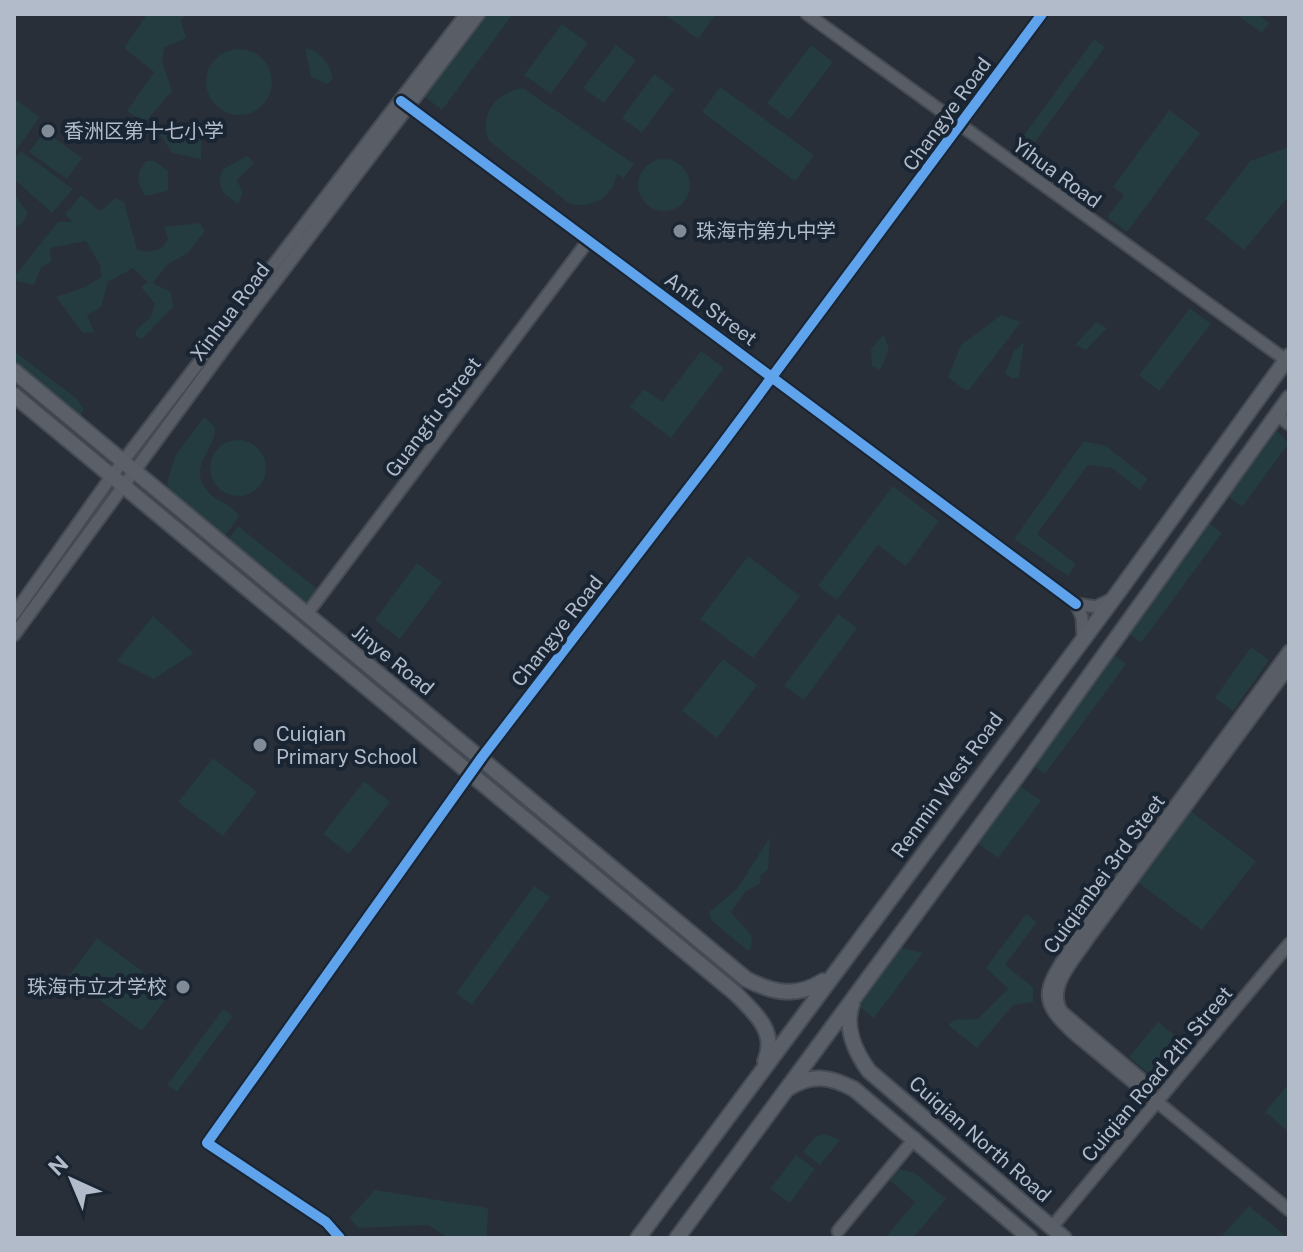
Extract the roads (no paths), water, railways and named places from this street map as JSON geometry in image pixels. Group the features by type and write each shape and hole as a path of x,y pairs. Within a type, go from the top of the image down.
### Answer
{"main road":[{"name":"Renmin West Road","path":"638,1238 1114,598 1287,358"},
{"name":"Jinye Road","path":"14,371 127,468 482,757 746,979 787,994 810,989 833,973"},
{"name":"Jinye Road","path":"14,395 735,993 763,1023 768,1035 767,1055 761,1069"},
{"path":"677,1238 1117,636 1283,419 1289,398"},
{"name":"Cuiqian North Road","path":"858,993 849,1014 849,1024 856,1050 869,1071 1064,1238"},
{"name":"Cuiqian North Road","path":"785,1091 816,1077 854,1089 1030,1238"}],"street":[{"name":"Xinhua Road","path":"405,105 466,14"},
{"name":"Xinhua Road","path":"14,614 405,105 479,14"},
{"name":"Yihua Road","path":"807,14 1287,358"},
{"name":"Changye Road","path":"340,1238 326,1222 207,1143 482,757 961,126 1042,14"},
{"name":"Anfu Street","path":"405,105 1076,604"},
{"name":"Guangfu Street","path":"306,615 588,241"},
{"name":"Xinhua Road","path":"14,635 116,482"},
{"path":"1083,638 1084,626 1076,604 1096,607 1114,598"},
{"name":"Cuiqianbei 3rd Steet","path":"1158,1100 1054,1015 1046,998 1049,981 1289,651"},
{"path":"1289,667 1087,940 1055,997 1062,1012 1145,1083 1158,1100 1289,1210"},
{"name":"Cuiqian Road 2th Street","path":"1052,1227 1289,944"},
{"path":"838,1231 915,1138"}],"place":[{"name":"香洲区第十七小学","path":"48,131"},
{"name":"珠海市第九中学","path":"680,231"},
{"name":"Cuiqian Primary School","path":"260,745"},
{"name":"珠海市立才学校","path":"183,987"}]}
